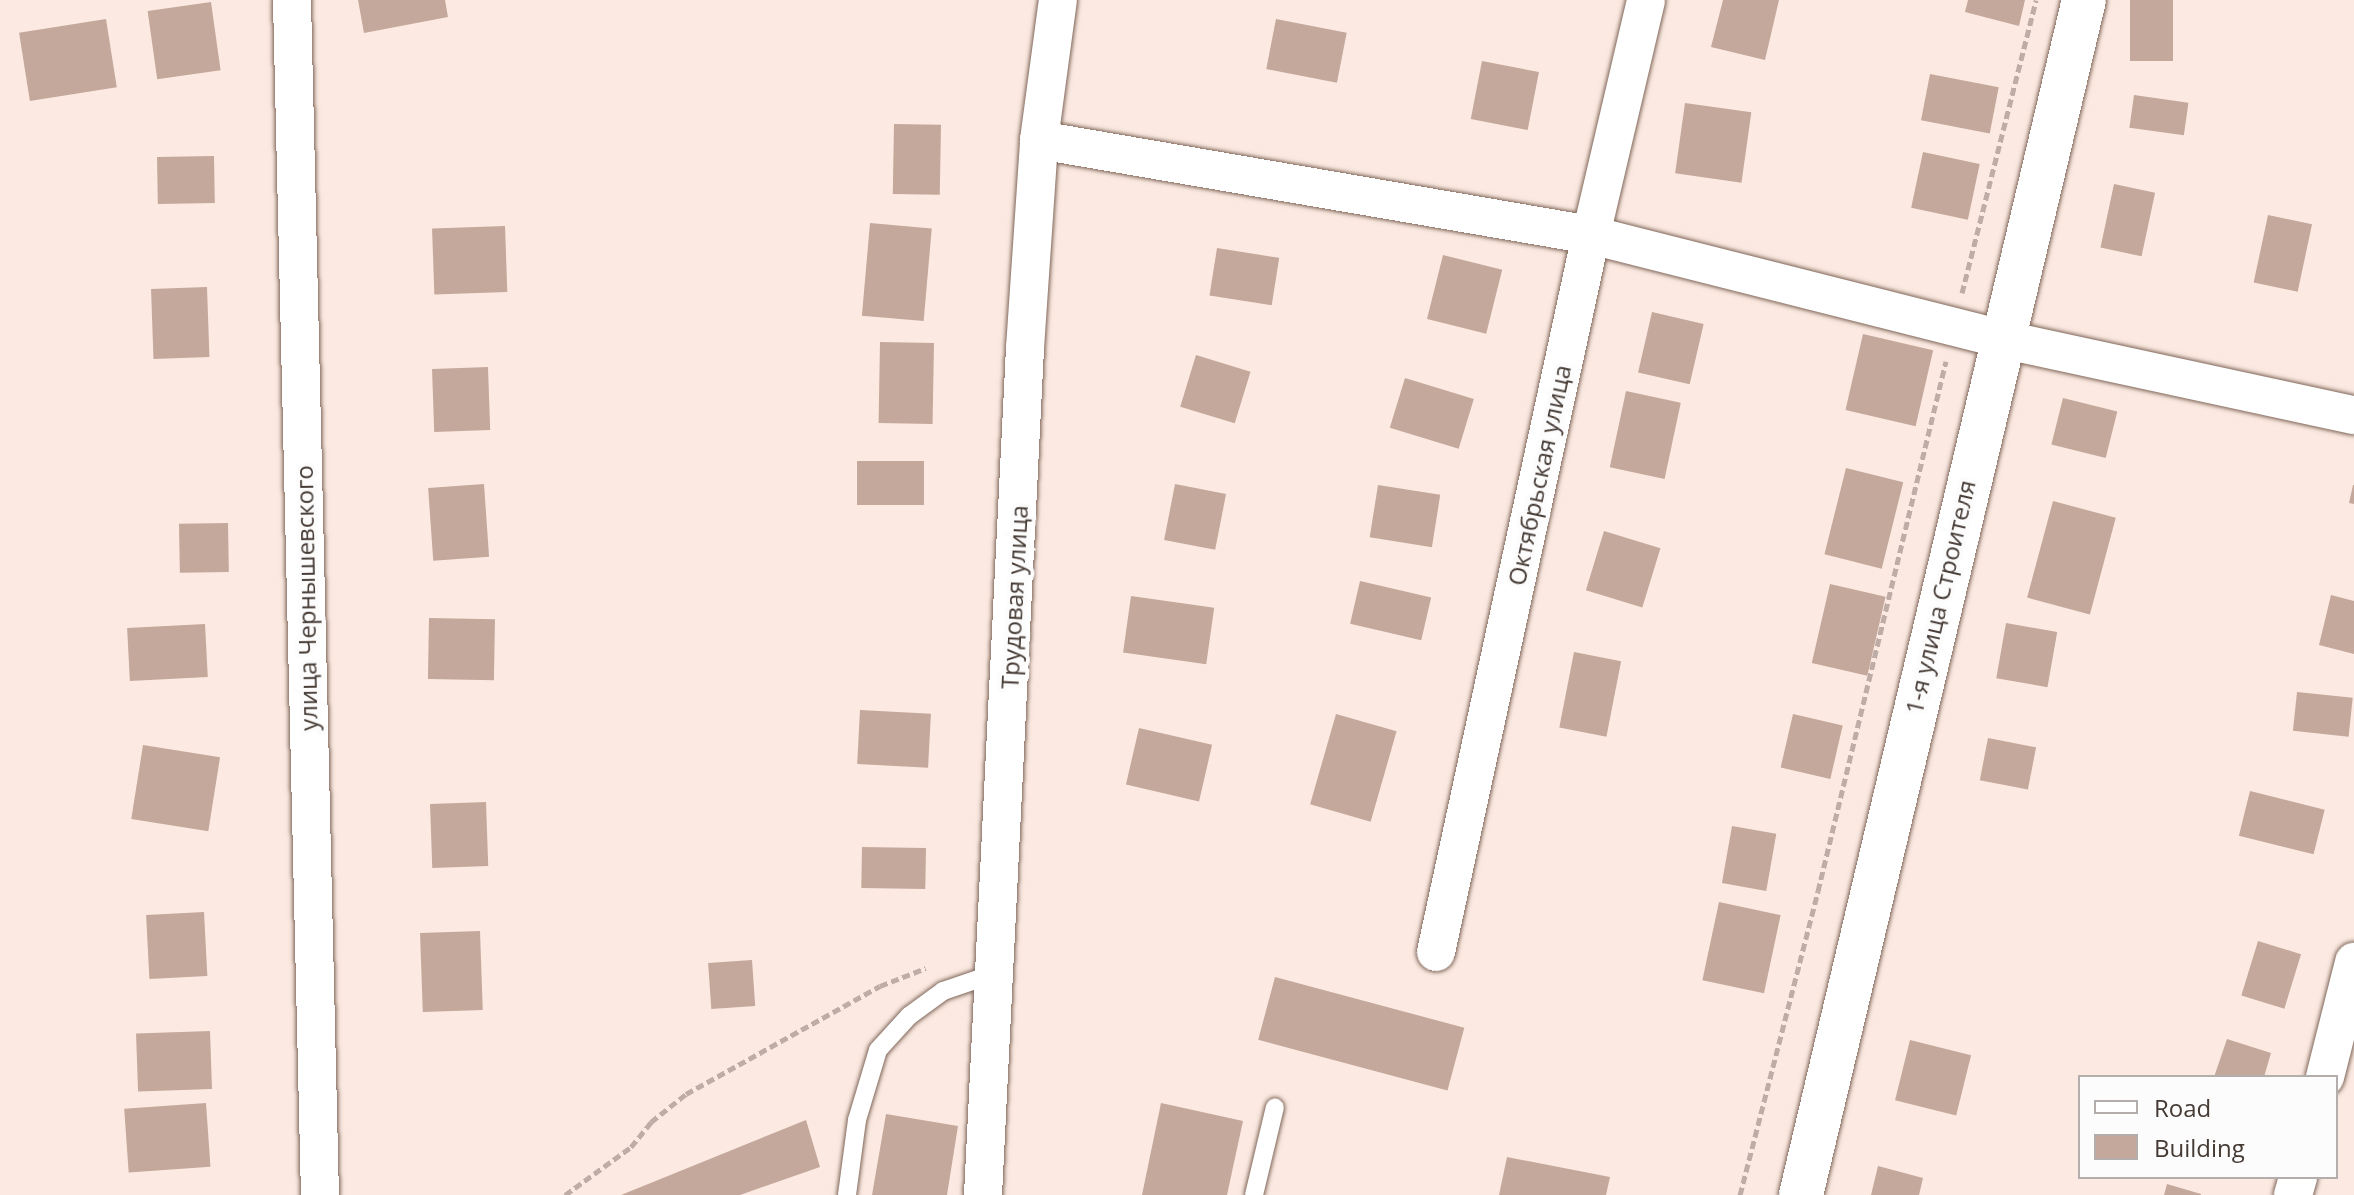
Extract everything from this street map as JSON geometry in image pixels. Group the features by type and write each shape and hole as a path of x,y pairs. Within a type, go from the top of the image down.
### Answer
{"street":[{"name":"улица Чернышевского","path":"292,0 320,1195"},
{"name":"Трудовая улица","path":"983,1195 1025,348 1039,140 1058,0"},
{"name":"Октябрьская улица","path":"1436,952 1591,235 1646,0"},
{"name":"1-я улица Строителя","path":"1801,1195 2001,339 2084,0"},
{"path":"1039,140 1591,235 2001,339 2354,415"},
{"path":"2326,1075 2354,962"}],"lane":[{"path":"830,1195 848,1192 857,1120 878,1050 909,1016 943,991 996,973"},
{"path":"1254,1195 1275,1107"}],"path":[{"path":"1740,1195 1822,876 2036,0"},
{"path":"565,1195 631,1147 651,1122 686,1094 880,986 921,968 935,968"}],"building":[{"path":"358,0 445,0 448,17 364,33"},
{"path":"1723,0 1779,0 1765,60 1711,47"},
{"path":"1968,0 2025,0 2019,26 1965,12"},
{"path":"2130,0 2173,0 2173,61 2130,61"},
{"path":"211,2 221,70 157,79 148,11"},
{"path":"106,19 117,87 30,101 19,33"},
{"path":"1276,19 1347,33 1337,83 1266,69"},
{"path":"1482,61 1539,72 1528,130 1471,119"},
{"path":"1930,74 1999,87 1990,133 1921,120"},
{"path":"2134,95 2188,103 2184,135 2129,128"},
{"path":"1685,103 1751,112 1741,183 1675,173"},
{"path":"894,124 941,125 940,195 893,194"},
{"path":"1923,152 1980,164 1968,220 1911,208"},
{"path":"214,156 215,203 158,204 157,157"},
{"path":"2114,184 2155,193 2142,256 2100,248"},
{"path":"2268,215 2312,224 2298,292 2254,282"},
{"path":"870,223 932,228 924,321 862,316"},
{"path":"505,226 507,292 434,295 432,229"},
{"path":"1217,248 1279,258 1272,305 1209,295"},
{"path":"1443,255 1502,270 1486,334 1427,319"},
{"path":"207,287 209,357 153,359 151,289"},
{"path":"1652,312 1704,324 1690,384 1638,372"},
{"path":"1863,334 1933,350 1916,426 1845,410"},
{"path":"880,342 934,343 933,424 879,423"},
{"path":"1196,355 1251,372 1235,423 1180,407"},
{"path":"488,367 490,430 434,432 432,369"},
{"path":"1405,378 1474,399 1459,449 1390,428"},
{"path":"1626,391 1681,403 1665,479 1610,467"},
{"path":"2063,398 2117,412 2106,458 2051,445"},
{"path":"857,461 924,461 924,505 857,505"},
{"path":"1846,468 1903,482 1882,569 1824,554"},
{"path":"484,484 489,557 433,561 428,488"},
{"path":"1175,484 1226,494 1215,550 1164,540"},
{"path":"1378,485 1440,495 1432,547 1370,537"},
{"path":"2354,485 2354,504 2349,503"},
{"path":"2053,501 2116,518 2090,614 2027,598"},
{"path":"228,523 229,572 180,573 179,524"},
{"path":"1604,531 1660,548 1642,608 1586,590"},
{"path":"1360,581 1431,597 1421,640 1350,624"},
{"path":"1830,584 1886,597 1867,676 1812,663"},
{"path":"2331,595 2354,601 2354,654 2319,645"},
{"path":"1131,596 1214,608 1206,664 1123,652"},
{"path":"429,618 495,619 494,680 428,679"},
{"path":"2006,623 2057,632 2047,687 1996,678"},
{"path":"205,624 208,677 130,681 127,628"},
{"path":"1574,652 1621,661 1606,737 1559,728"},
{"path":"2297,692 2353,698 2349,737 2293,731"},
{"path":"860,710 931,714 928,768 857,764"},
{"path":"1336,714 1397,731 1371,822 1310,804"},
{"path":"1793,714 1843,725 1830,779 1781,768"},
{"path":"1139,728 1212,745 1199,801 1126,785"},
{"path":"1988,738 2036,747 2028,790 1980,780"},
{"path":"143,745 220,757 208,831 131,819"},
{"path":"2250,791 2325,810 2314,854 2239,836"},
{"path":"486,802 488,866 432,868 430,804"},
{"path":"1732,826 1776,834 1766,891 1722,883"},
{"path":"862,847 926,848 925,889 861,888"},
{"path":"1719,902 1781,915 1764,993 1702,980"},
{"path":"204,912 207,976 149,979 146,915"},
{"path":"480,931 483,1010 423,1012 420,933"},
{"path":"2258,941 2301,954 2284,1009 2241,996"},
{"path":"752,960 755,1006 711,1009 708,963"},
{"path":"1275,977 1464,1028 1447,1091 1258,1040"},
{"path":"210,1031 212,1089 138,1092 136,1034"},
{"path":"2227,1039 2271,1053 2265,1075 2215,1075"},
{"path":"1910,1040 1971,1055 1956,1115 1895,1100"},
{"path":"206,1103 210,1167 129,1173 124,1109"},
{"path":"1161,1103 1243,1121 1227,1195 1142,1195"},
{"path":"886,1114 958,1126 947,1195 872,1195"},
{"path":"806,1120 820,1167 740,1195 621,1195"},
{"path":"1507,1157 1610,1177 1606,1195 1499,1195"},
{"path":"1878,1166 1923,1178 1919,1195 1871,1195"},
{"path":"2167,1184 2201,1194 2201,1195 2164,1195"}]}
